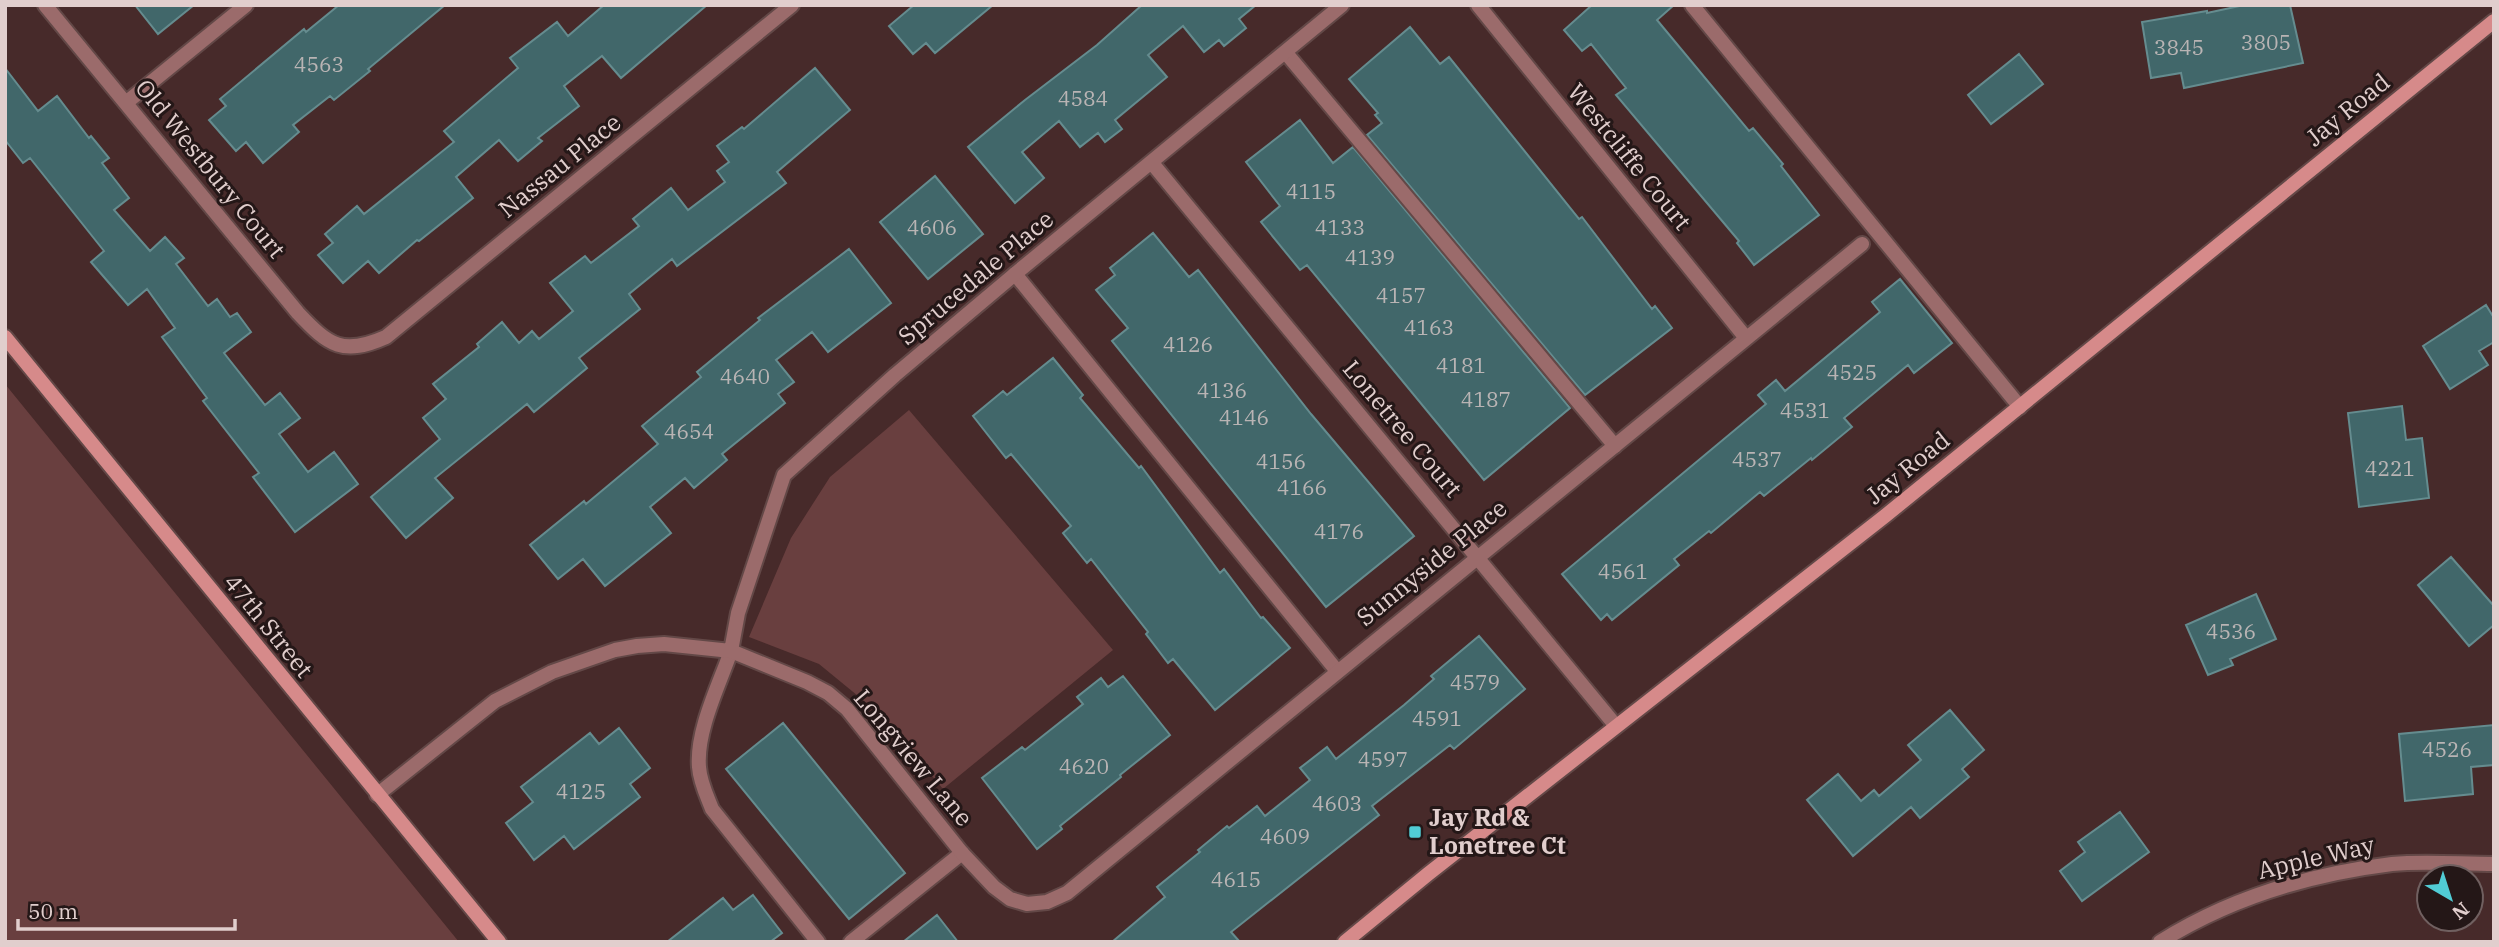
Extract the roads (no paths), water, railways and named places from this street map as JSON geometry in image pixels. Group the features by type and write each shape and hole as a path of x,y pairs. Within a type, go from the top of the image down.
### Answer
{"street":[{"name":"Old Westbury Court","path":"46,5 298,313 321,337 350,348"},
{"path":"127,102 246,5"},
{"name":"Nassau Place","path":"350,348 365,346 386,337 793,5"},
{"name":"Sprucedale Place","path":"818,942 712,809 699,769 699,744 731,650 738,612 784,475 895,375 1342,5"},
{"name":"Westcliffe Court","path":"1478,5 1746,338"},
{"path":"1692,5 2020,407"},
{"name":"Jay Road","path":"1345,942 1885,516 2494,21"},
{"path":"1286,52 1615,446"},
{"name":"Lonetree Court","path":"1152,163 1616,726"},
{"name":"Sunnyside Place","path":"1027,904 1047,902 1067,892 1476,555 1615,446 1862,244"},
{"path":"1015,274 1337,671"},
{"name":"47th Street","path":"5,337 499,942"},
{"name":"Longview Lane","path":"377,795 495,701 552,672 615,650 637,646 664,644 731,650 807,682 828,693 847,709 962,853 994,887 1010,898 1027,904"},
{"path":"851,942 962,853"},
{"name":"Apple Way","path":"2160,942 2256,895 2324,875 2395,864 2494,864"}],"place":[{"name":"Jay Rd & Lonetree Ct","path":"1415,832"}]}
